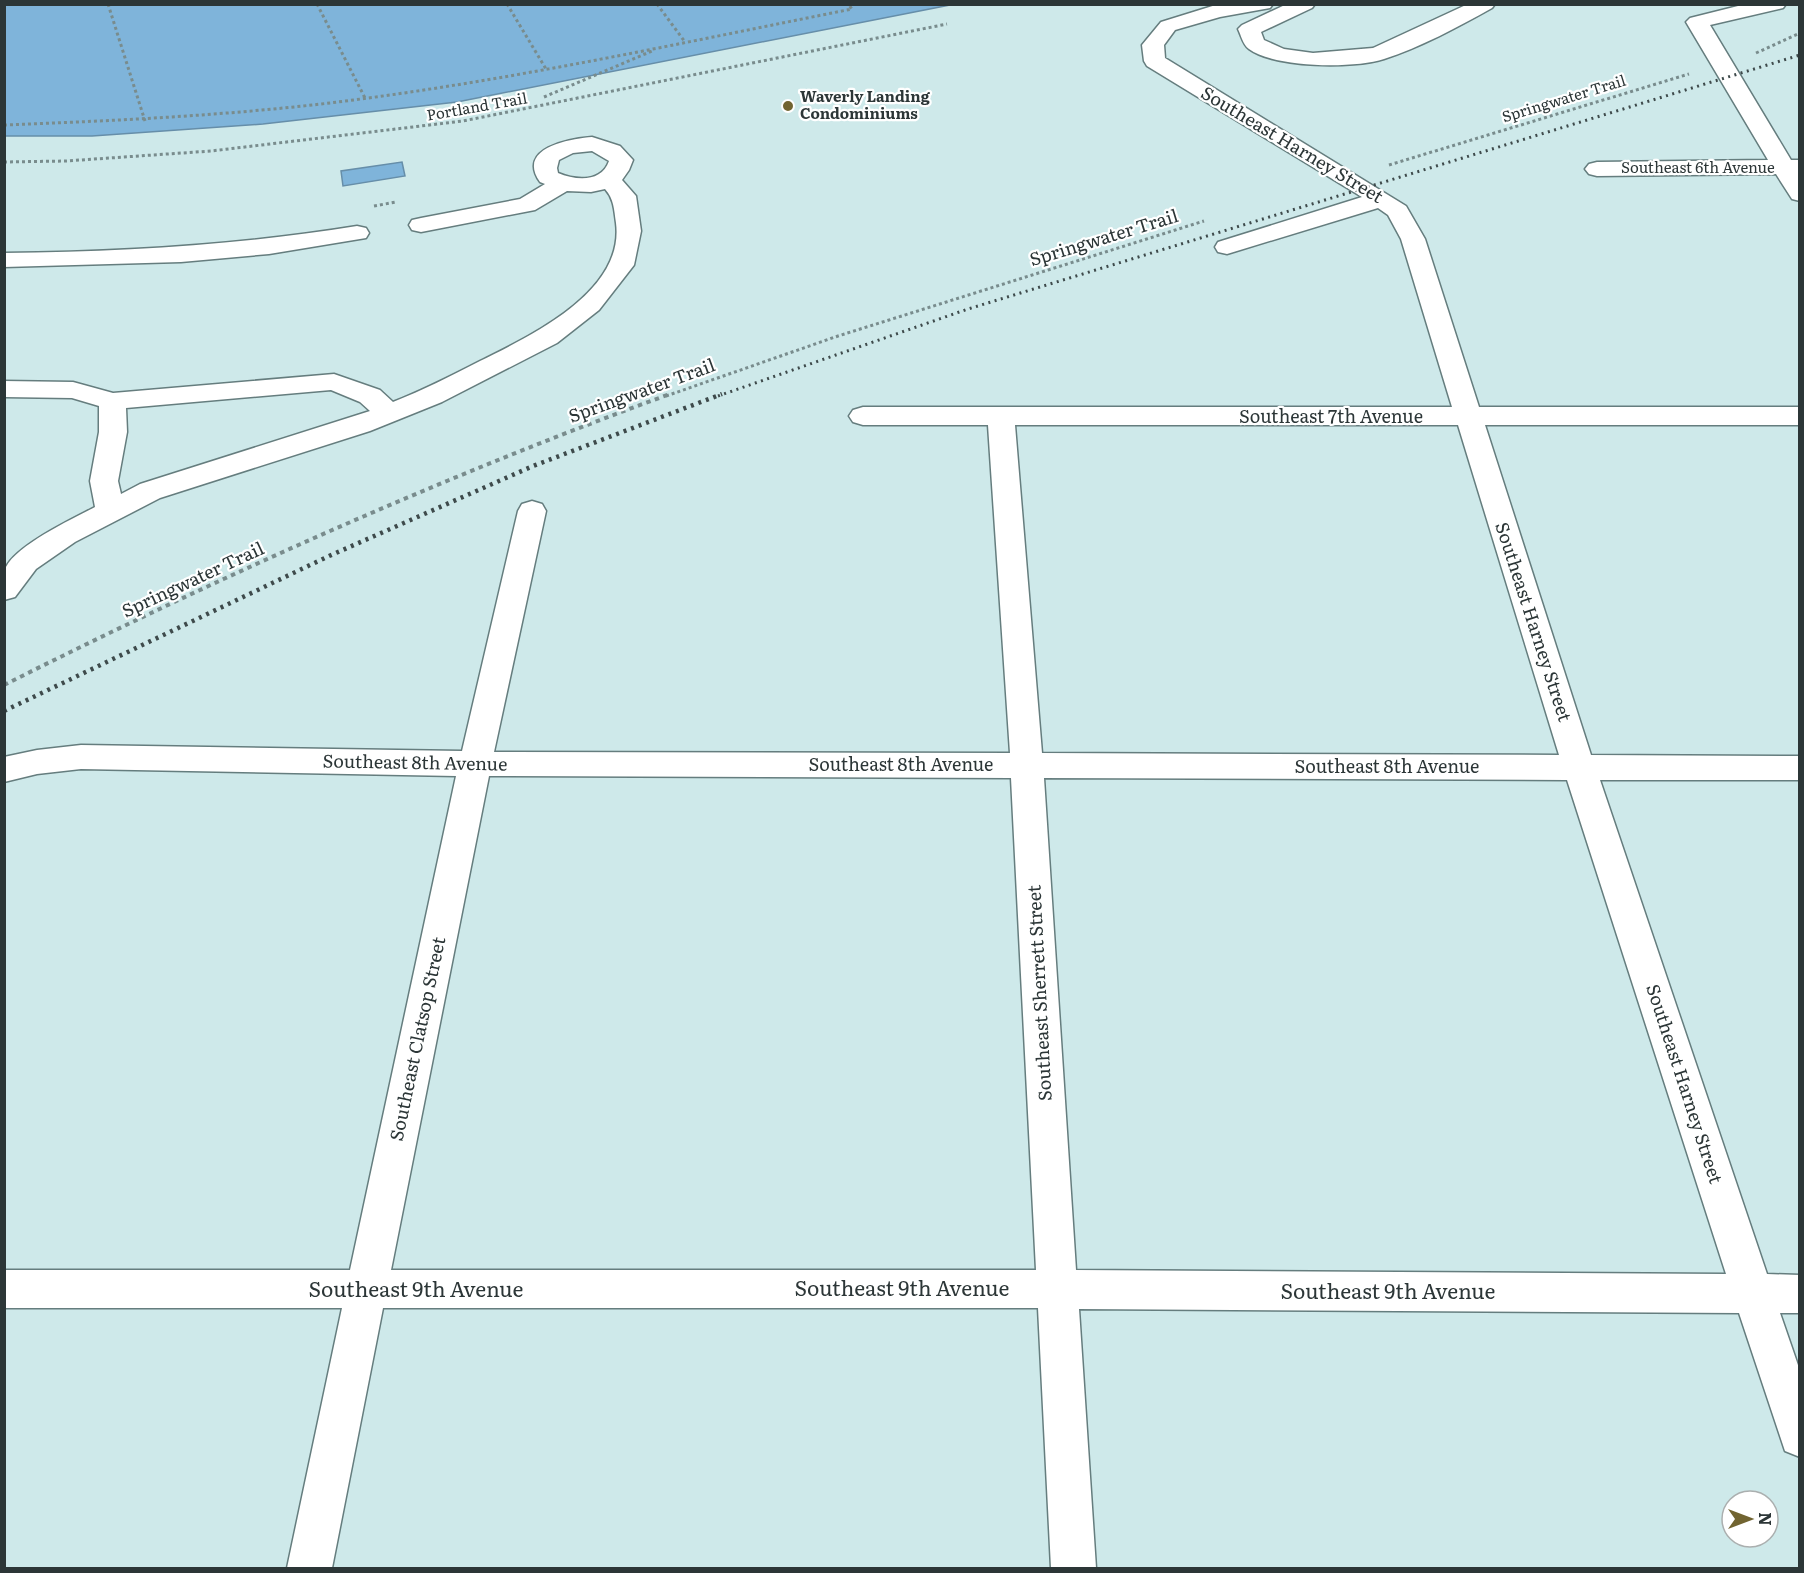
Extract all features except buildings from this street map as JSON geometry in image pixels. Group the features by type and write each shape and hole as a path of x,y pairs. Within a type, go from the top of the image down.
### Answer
{"street":[{"name":"Southeast Harney Street","path":"1263,4 1217,11 1168,26 1153,45 1155,62 1382,199 1398,211 1413,239 1580,768 1800,1436"},
{"path":"1305,4 1250,29 1255,44 1279,55 1313,59 1377,54 1453,21 1485,4"},
{"path":"1776,4 1697,22 1791,167 1800,194"},
{"path":"577,145 606,147 621,160 620,168 608,178 587,186 562,184 548,177 543,170 545,162 552,154 563,148 577,145"},
{"name":"Southeast 6th Avenue","path":"1597,169 1791,167"},
{"path":"4,590 26,562 65,535 150,491 290,448 389,413 432,396 548,337 590,305 622,265 629,231 624,196 608,178"},
{"path":"421,225 527,206 562,184"},
{"path":"1227,247 1382,199"},
{"path":"4,260 116,260 220,253 304,243 357,233"},
{"path":"4,389 73,390 112,401 334,382 370,396 389,413"},
{"path":"110,510 104,481 113,432 112,401"},
{"name":"Southeast 7th Avenue","path":"863,416 1001,418 1800,416"},
{"name":"Southeast Sherrett Street","path":"1001,418 1027,766 1073,1569"},
{"name":"Southeast Clatsop Street","path":"309,1569 475,764 532,511"},
{"name":"Southeast 8th Avenue","path":"4,770 37,762 81,757 475,764 1800,768"},
{"name":"Southeast 9th Avenue","path":"4,1289 1058,1289 1800,1294"}],"path":[{"path":"108,4 145,121"},
{"path":"317,4 364,98"},
{"path":"507,4 546,69"},
{"path":"657,4 685,42"},
{"path":"4,125 145,121 364,98 546,69 662,47 852,9 848,4"},
{"name":"Portland Trail","path":"4,162 66,161 211,152 463,121 947,24"},
{"path":"1751,55 1800,33"},
{"path":"543,97 662,47"},
{"name":"Springwater Trail","path":"1383,167 1684,76"},
{"name":"Springwater Trail","path":"4,685 174,603 358,519 593,423 826,340 1206,220"}],"water":[{"path":"4,5 950,5 457,102 263,124 92,136 5,136"},
{"path":"402,162 405,176 343,186 341,171"}],"railway":[{"path":"718,396 968,309 1800,55"},
{"path":"4,711 329,556 533,466 722,394"}],"place":[{"name":"Waverly Landing Condominiums","path":"788,106"}]}
